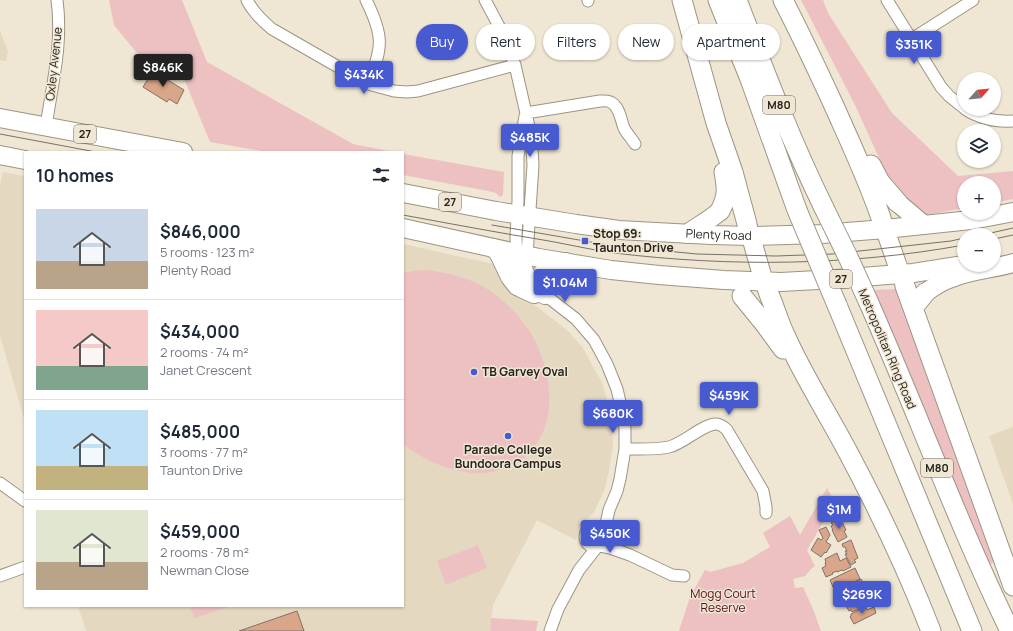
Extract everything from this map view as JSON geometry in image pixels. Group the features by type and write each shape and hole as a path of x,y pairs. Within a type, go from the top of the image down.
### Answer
{"highway":[{"path":"682,0 716,123 733,172 766,288 786,336 808,382 842,441 883,522 920,602 931,631"},
{"name":"M80","path":"718,0 750,79 798,210 972,631"},
{"name":"Metropolitan Ring Road","path":"737,0 769,82 809,176 848,257 887,345 939,471 1010,631"},
{"path":"783,0 802,37 869,184 1013,586"},
{"path":"802,37 833,84 880,182 898,203 924,225"},
{"name":"27","path":"0,118 178,151"},
{"path":"687,234 711,219 720,211 726,201 727,190 718,145 716,123"},
{"path":"0,156 24,160"},
{"name":"Plenty Road","path":"404,193 524,209 619,230 687,234 749,230 822,234 883,223 924,225 971,220 1013,212"},
{"name":"27","path":"404,228 521,254 611,270 724,280 766,288 781,282 836,279 903,280 917,273 957,266"},
{"path":"493,248 498,252 510,277 517,286 539,294 541,276 546,271 558,267 566,262"},
{"path":"1001,257 1013,254"},
{"path":"913,308 925,293 941,282 953,277 1002,267 1013,263"},
{"path":"724,280 742,296 778,342 842,441"}],"street":[{"name":"Oxley Avenue","path":"46,127 58,52 59,32 57,0"},
{"path":"247,0 257,15 272,28 368,84 394,92 418,91 515,65"},
{"path":"366,0 376,23 380,42 376,64 368,84"},
{"path":"485,0 501,30 515,65 530,131 533,165 524,209 516,236 521,254 529,276 539,294 576,319 594,340 612,376 620,401 624,422 625,449 617,491 609,510 604,542 598,546 579,570 558,609 550,631"},
{"path":"887,0 941,86 949,96 957,102"},
{"path":"912,39 973,0"},
{"path":"526,113 600,101 609,101 615,106 623,126 635,144"},
{"path":"979,116 993,120 1013,121"},
{"path":"625,449 671,447 708,426 720,424 727,430 763,491 766,513"},
{"path":"0,484 24,500"},
{"path":"579,570 587,542 586,533 588,530 593,528 609,510"},
{"path":"593,528 600,528 630,555"},
{"path":"587,542 591,546 613,549 630,555 672,576 684,576"},
{"path":"0,576 24,567"}],"shaded area":[{"path":"0,31 8,52 6,61 0,60"},
{"path":"3,172 24,176 24,419 0,336 0,186"},
{"name":"Parade College Bundoora Campus","path":"404,244 493,264 499,268 514,289 567,330 583,348 602,383 609,406 613,446 604,491 594,512 578,529 576,540 537,520 493,605 490,631 86,631 78,607 404,607"},
{"path":"1013,427 1013,504 989,436"}],"green space":[{"path":"109,0 182,0 207,62 353,144 389,151 262,151 210,142 185,81 136,52 114,25"},
{"path":"801,0 823,0 828,13 892,113 958,176 957,209 927,215 894,191 855,105"},
{"path":"404,154 504,172 503,195 500,197 496,193 404,175"},
{"path":"1013,171 1013,199 1001,202 1001,176 958,176"},
{"name":"TB Garvey Oval","path":"425,270 443,272 469,280 486,288 515,312 528,329 536,343 542,358 549,389 547,421 533,448 521,460 510,466 498,471 485,473 463,472 444,467 419,455 404,445 404,273"},
{"path":"900,289 998,561 990,564 948,471 873,290"},
{"name":"Mogg Court Reserve","path":"827,488 835,502 807,550 815,566 805,576 793,579 795,588 803,587 821,631 679,631 690,597 705,570 710,572 743,563 770,547 763,533 790,516 800,535"},
{"path":"478,545 487,568 446,585 437,561"},
{"path":"190,607 229,607 194,618"},
{"path":"491,618 538,621 536,631 490,631"}],"building":[{"path":"153,71 184,90 177,104 169,99 167,102 143,87"},
{"path":"839,517 846,530 844,531 847,537 838,542 832,530 831,526 833,525 831,523"},
{"path":"826,527 830,535 826,542 831,545 826,553 825,552 821,557 811,550 818,538 821,540 823,538 819,530"},
{"path":"851,540 858,558 854,560 856,562 851,565 845,554 847,554 845,551 847,551 842,544"},
{"path":"837,553 840,561 846,558 851,567 843,571 832,573 833,574 826,577 822,568 826,566 825,559"},
{"path":"855,568 860,579 837,590 835,586 833,587 830,580"},
{"path":"861,579 867,589 842,602 838,590"},
{"path":"866,595 870,604 852,612 851,610 849,611 845,604"},
{"path":"866,607 867,610 874,607 876,613 854,624 850,617 851,614"},
{"path":"297,611 304,631 239,631"}],"tram line":[{"path":"0,134 91,151"},
{"path":"404,215 614,253 701,261 789,262 833,260 877,257 957,246"},
{"path":"492,225 614,246 697,254 776,256 832,254 957,240"},
{"path":"1001,231 1013,228"},
{"path":"1001,238 1013,235"}],"place":[{"name":"Stop 69: Taunton Drive","path":"585,241"},
{"name":"TB Garvey Oval","path":"474,372"},
{"name":"Parade College Bundoora Campus","path":"508,436"}]}
